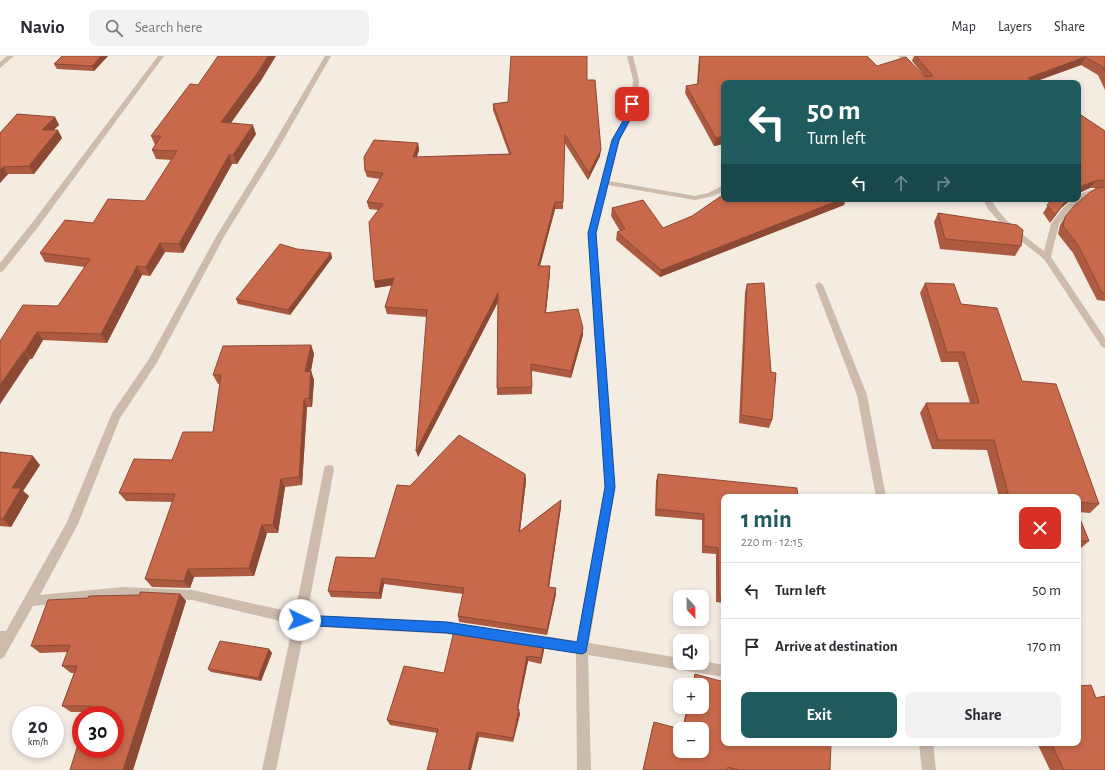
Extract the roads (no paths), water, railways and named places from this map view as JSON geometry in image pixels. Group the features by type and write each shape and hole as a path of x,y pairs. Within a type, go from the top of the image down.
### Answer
{"street":[{"path":"0,66 11,56"},
{"path":"0,269 35,225 161,56"},
{"path":"0,653 5,636 30,601 72,524 116,416 153,361 189,292 221,236 274,151 328,56"},
{"path":"584,770 582,648 610,487 592,233 616,140 630,114 635,95 636,80 630,56"},
{"path":"901,56 923,80"},
{"path":"604,182 696,198 716,193 721,189"},
{"path":"1081,196 1090,192 1105,191"},
{"path":"988,202 991,207 1010,228 1047,257 1105,345"},
{"path":"1047,257 1055,224 1065,211 1076,202"},
{"path":"819,285 862,395 880,494"},
{"path":"268,770 300,620 328,469"},
{"path":"30,601 123,592 192,595 300,620 447,628 721,671"},
{"path":"926,746 929,770"}]}
